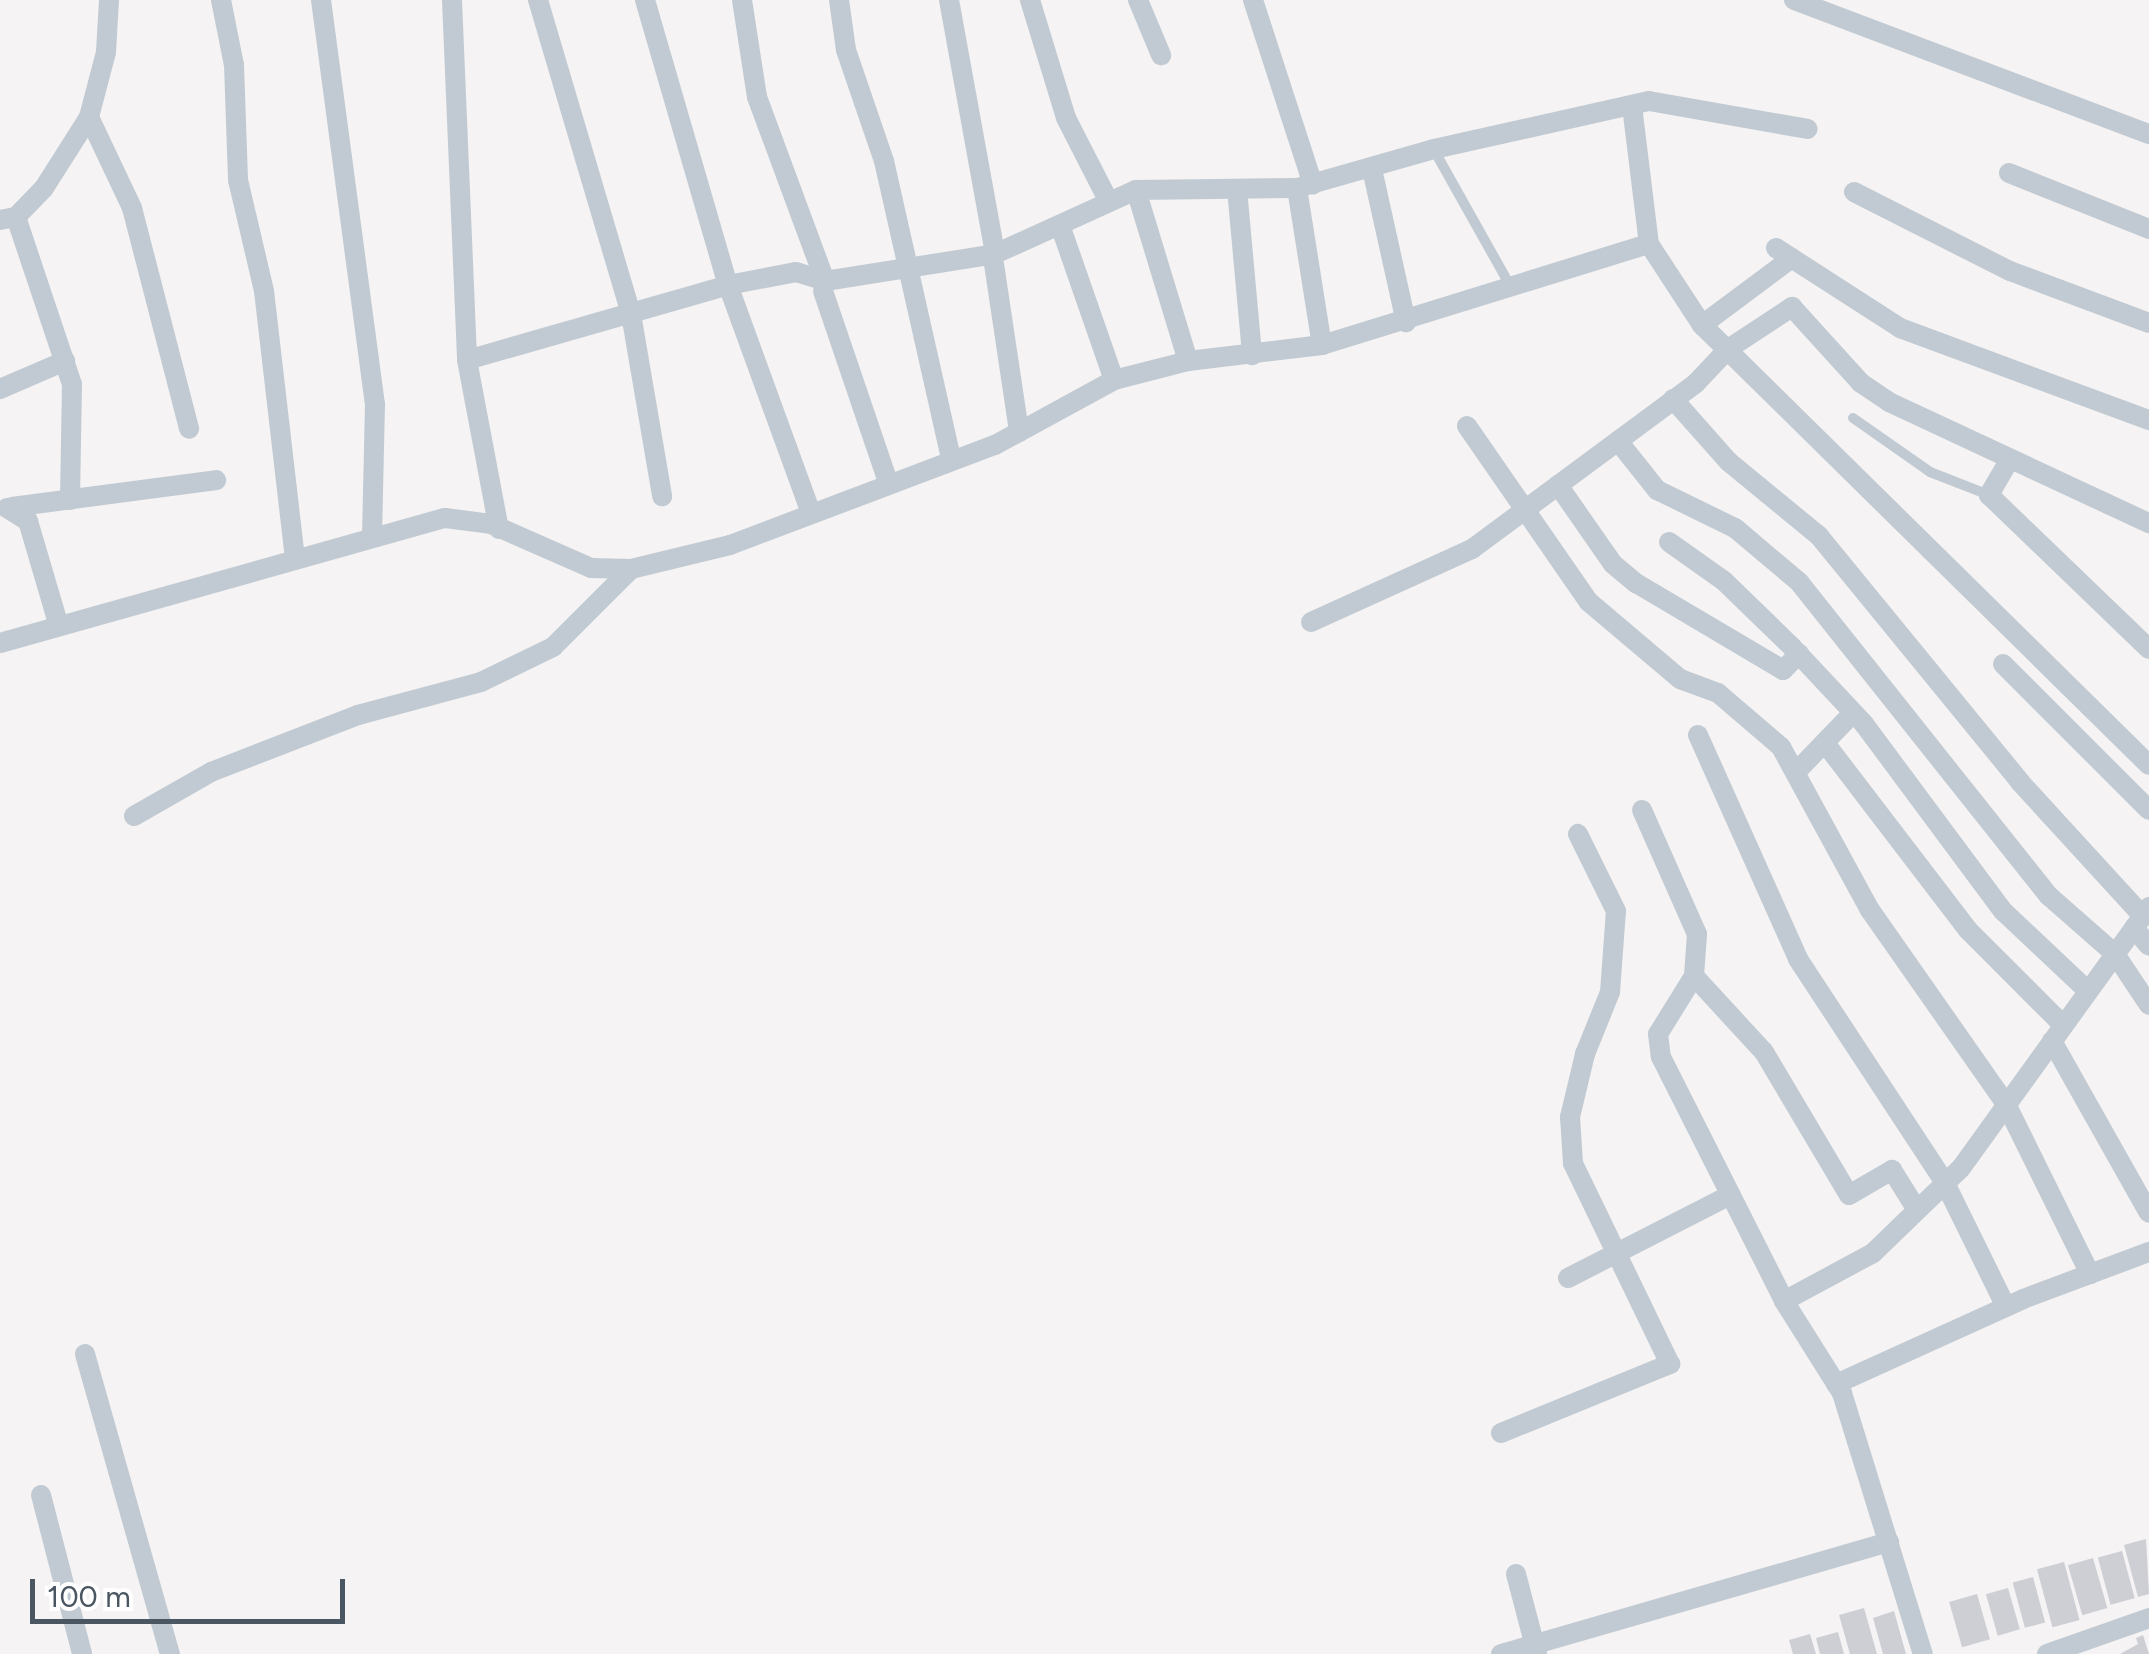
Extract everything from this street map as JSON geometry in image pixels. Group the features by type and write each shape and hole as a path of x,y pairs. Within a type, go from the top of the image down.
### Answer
{"street":[{"path":"70,500 72,384 8,218 44,188 89,117 106,52 109,0"},
{"path":"221,0 234,65 238,180 264,290 295,558"},
{"path":"321,0 375,404 372,536"},
{"path":"452,0 467,360 499,530"},
{"path":"538,0 631,314 662,496"},
{"path":"646,0 728,284 811,514"},
{"path":"742,0 757,97 888,482"},
{"path":"840,0 846,50 884,161 951,459"},
{"path":"949,0 1019,432"},
{"path":"1030,0 1066,118 1109,202"},
{"path":"1138,0 1161,55"},
{"path":"1253,0 1305,187 1322,345"},
{"path":"1794,0 2149,134"},
{"path":"467,360 728,284 796,272 824,286 907,267 994,259 1136,190 1305,187 1434,149 1649,102 1808,129"},
{"path":"1632,106 1648,244 1702,324 2149,765"},
{"path":"89,117 132,208 189,429"},
{"path":"1372,169 1406,322"},
{"path":"2009,173 2149,229"},
{"path":"1237,189 1252,355"},
{"path":"1136,190 1188,361"},
{"path":"1854,192 2010,272 2149,323"},
{"path":"1060,225 1114,380"},
{"path":"0,644 446,518 499,530 591,568 630,569 730,545 1019,432 1114,380 1188,361 1322,345 1648,244"},
{"path":"1702,324 1784,253 1900,328 2149,420"},
{"path":"1311,622 1472,549 1673,399 1728,349 1792,307 1862,383 1890,402 2149,523"},
{"path":"0,390 64,360"},
{"path":"1673,399 1729,462 1819,536 2020,782 2142,917 2149,946"},
{"path":"1467,426 1589,602 1680,678 1718,693 1764,730 1796,772 1870,910 2006,1104 2090,1274"},
{"path":"1618,441 1656,490 1735,528 1798,582 2049,896 2115,954 2149,1005"},
{"path":"2010,458 1989,495 2149,650"},
{"path":"6,508 216,480"},
{"path":"1558,485 1613,564 1636,583 1783,670 1799,654"},
{"path":"6,508 28,521 59,626"},
{"path":"1669,542 1724,581 1799,654 1854,713 2003,912 2088,991"},
{"path":"134,816 210,772 358,716 481,682 552,647 630,569"},
{"path":"2003,664 2149,810"},
{"path":"1796,772 1854,713"},
{"path":"1698,736 1798,959 1944,1183 2006,1307"},
{"path":"1824,743 1968,930 2058,1033 2149,1213"},
{"path":"1642,810 1697,934 1694,976 1666,1013 1658,1034 1661,1057 1784,1301 1836,1384 1923,1654"},
{"path":"1501,1433 1670,1364 1621,1251 1573,1163 1570,1117 1584,1054 1610,992 1616,911 1578,834"},
{"path":"1784,1301 1874,1252 1944,1183 2142,917"},
{"path":"1694,976 1764,1052 1849,1195 1892,1170 1918,1210"},
{"path":"1568,1278 1730,1195"},
{"path":"1836,1384 2006,1307 2149,1252"},
{"path":"85,1354 170,1654"},
{"path":"41,1495 82,1654"},
{"path":"1501,1654 1536,1650 1889,1542"},
{"path":"1516,1574 1536,1650"},
{"path":"2048,1654 2149,1618"}],"lane":[{"path":"1434,149 1512,287"},
{"path":"1852,418 1930,472 1989,495"}],"building":[{"path":"2146,1539 2149,1594 2138,1597 2124,1545"},
{"path":"2122,1551 2135,1598 2111,1605 2098,1557"},
{"path":"2093,1558 2107,1608 2082,1615 2068,1565"},
{"path":"2064,1562 2080,1620 2052,1627 2037,1569"},
{"path":"2033,1577 2045,1622 2025,1628 2013,1582"},
{"path":"2008,1588 2020,1629 1998,1636 1986,1594"},
{"path":"1977,1594 1990,1639 1962,1647 1949,1602"},
{"path":"1864,1608 1877,1654 1850,1654 1839,1615"},
{"path":"1894,1611 1906,1654 1883,1654 1873,1618"},
{"path":"1838,1632 1844,1654 1820,1654 1816,1638"},
{"path":"1810,1634 1816,1654 1793,1654 1789,1640"},
{"path":"2143,1635 2149,1654 2120,1654 2138,1644 2136,1638"}]}
